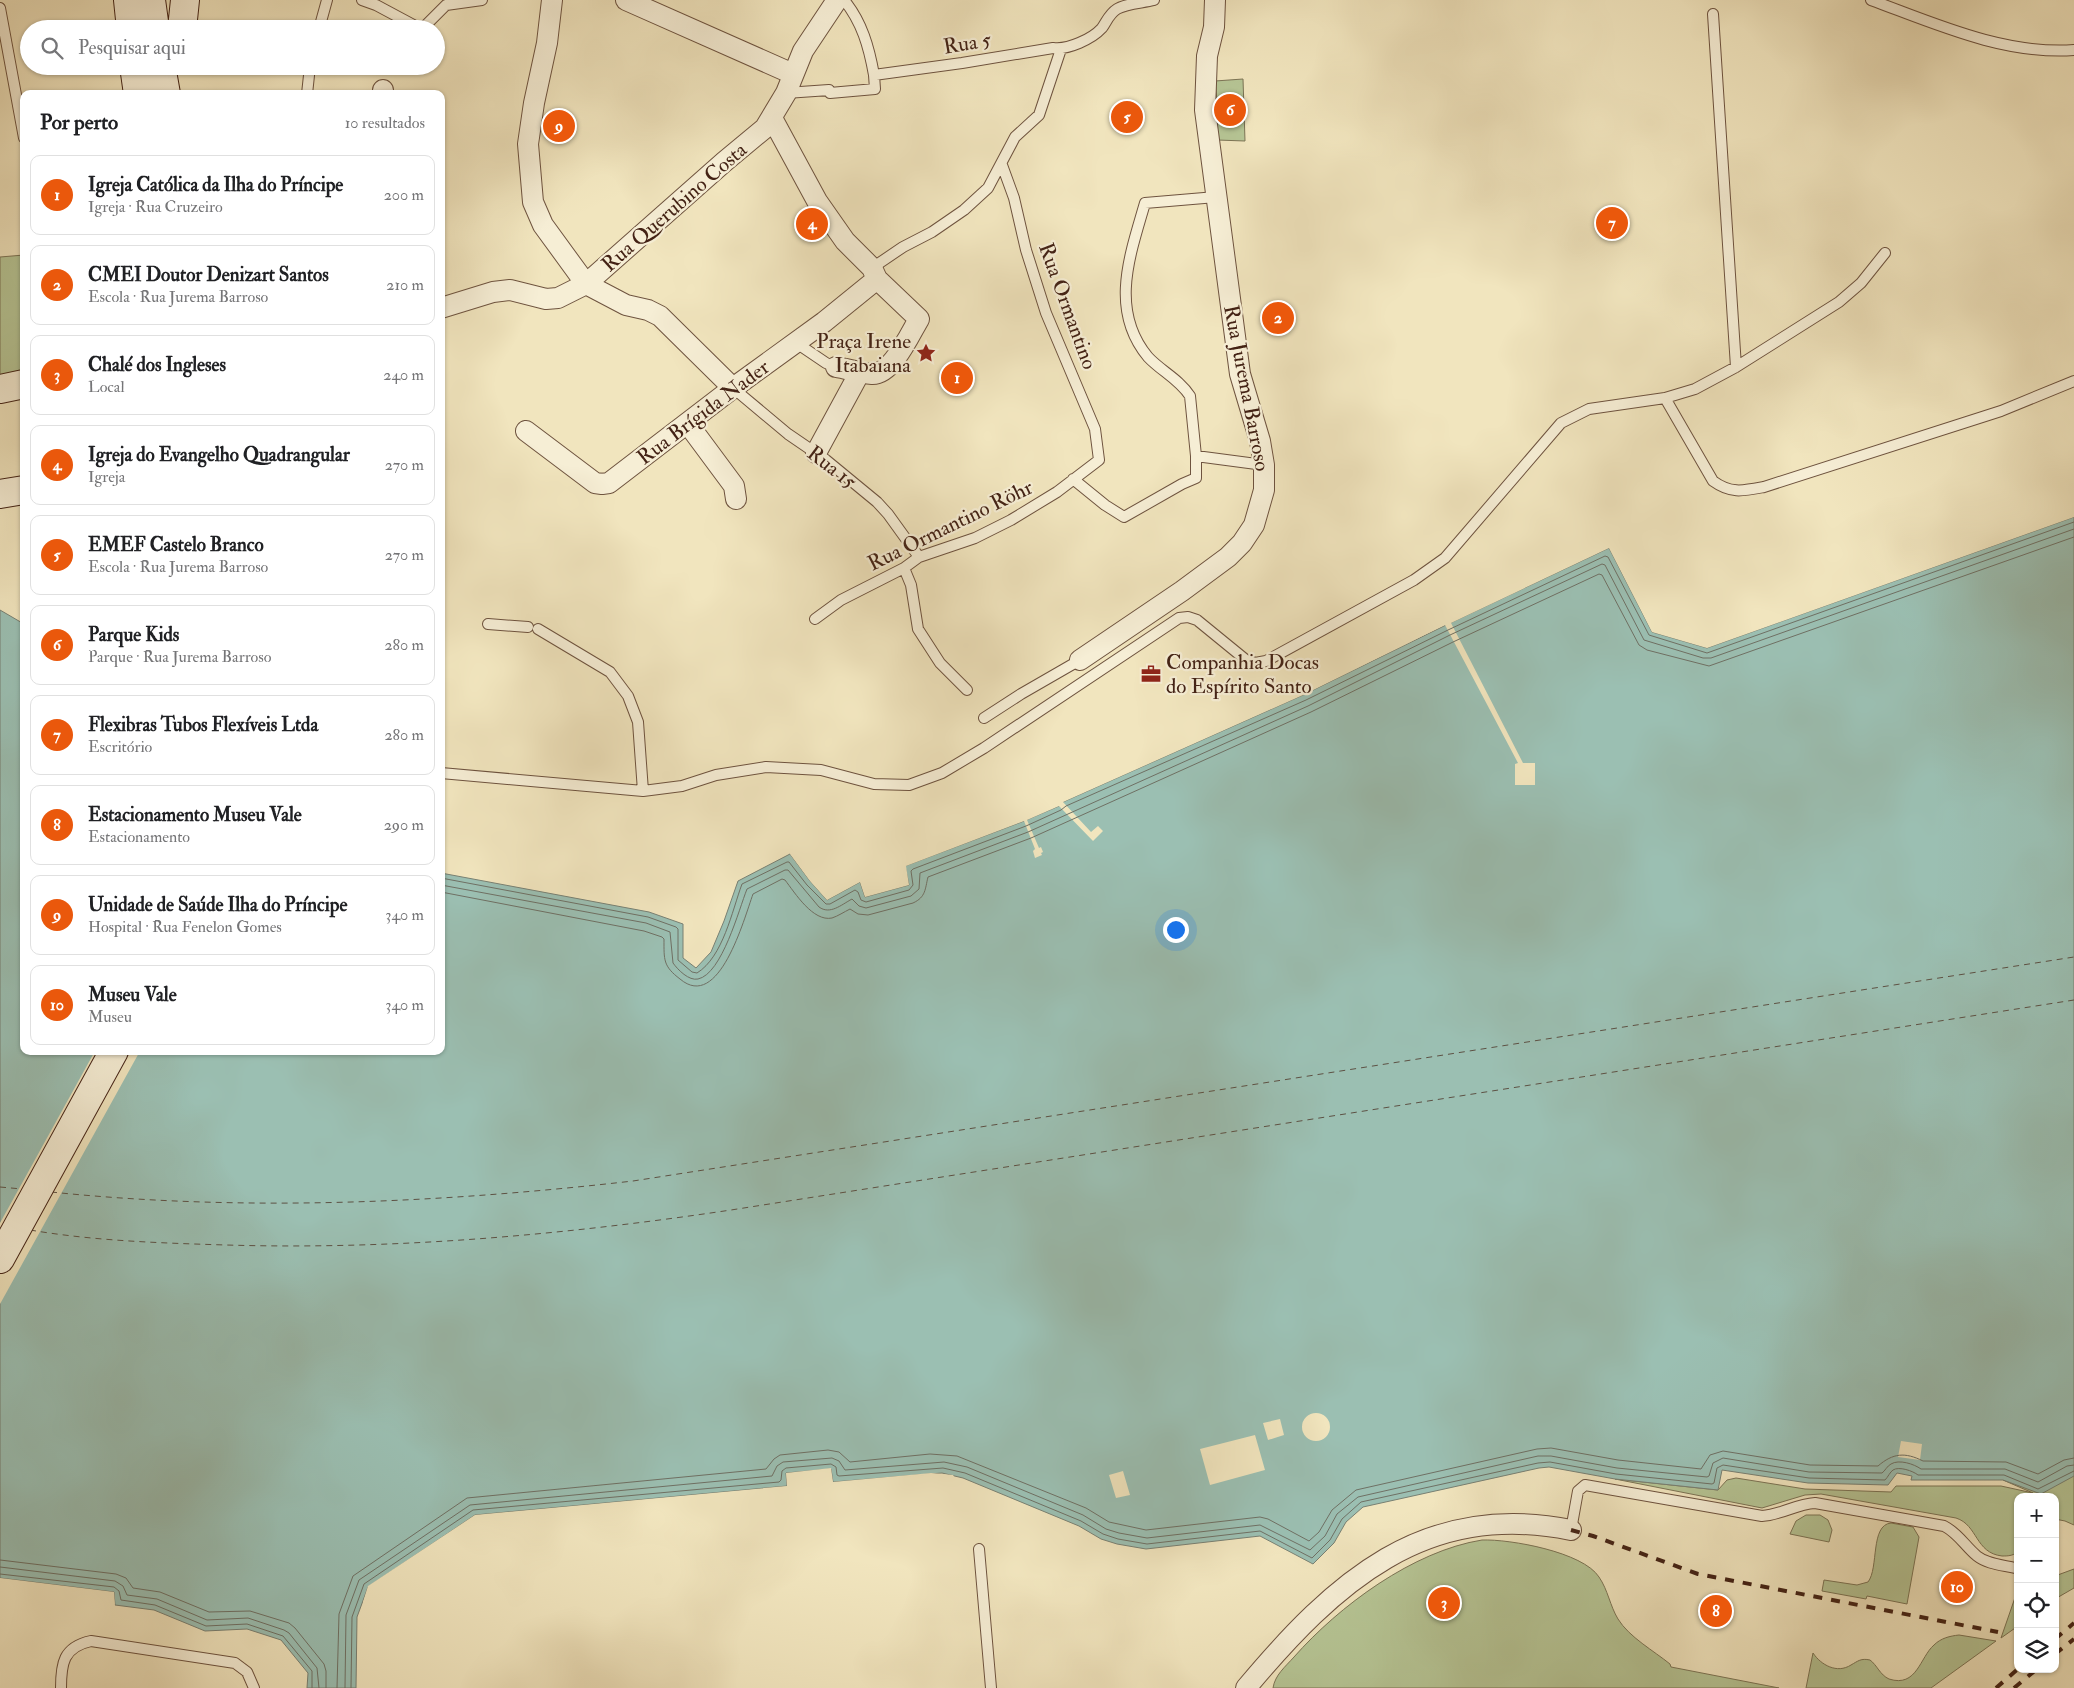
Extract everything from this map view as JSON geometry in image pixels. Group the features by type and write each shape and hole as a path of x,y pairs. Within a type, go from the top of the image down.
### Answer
{"main road":[{"path":"128,0 130,20"},
{"path":"151,0 154,20"},
{"path":"183,20 185,0"},
{"path":"135,75 137,90"},
{"path":"163,75 165,90"},
{"path":"181,75 183,90"},
{"path":"0,389 20,385"},
{"path":"0,494 20,491"},
{"path":"0,1259 112,1055"}],"street":[{"path":"552,0 547,43 534,103 528,144 533,202 543,225 586,284 626,305 648,310 660,316 733,388"},
{"path":"626,0 793,74"},
{"name":"Rua Querubino Costa","path":"445,307 493,292 510,290 546,299 558,298 586,284 765,128 786,93 807,45 837,0"},
{"name":"Rua Jurema Barroso","path":"1080,660 1182,592 1228,556 1242,543 1254,525 1264,490 1264,465 1260,441 1240,374 1212,175 1204,92 1207,56 1214,26 1216,0"},
{"path":"772,118 787,142 817,201 846,241 875,274 920,319 890,367 880,373 873,374 836,367"},
{"name":"Rua Brígida Nader","path":"526,431 595,483 609,483 733,388 824,322 875,274"},
{"path":"816,453 860,372"},
{"path":"688,424 734,486 736,499"},
{"path":"1246,1688 1315,1612 1357,1578 1401,1550 1450,1531 1475,1526 1527,1523 1570,1530"}],"lane":[{"path":"321,20 327,0"},
{"path":"362,0 404,20"},
{"path":"431,20 444,6 482,0"},
{"path":"786,93 829,90 830,93 875,89 874,75 865,36 851,8 844,0"},
{"name":"Rua 5","path":"874,75 962,64 1053,48 1061,49 1092,36 1102,28 1112,13 1119,8 1154,0"},
{"path":"1871,0 1933,23 2004,45 2050,52 2074,50"},
{"path":"0,8 20,116"},
{"path":"1713,14 1736,367"},
{"name":"Rua Brígida Nader","path":"875,274 903,247 932,232 964,210 988,188 1002,165 1015,137 1040,115 1061,49"},
{"path":"307,90 309,75"},
{"name":"Rua Ormantino","path":"1002,165 1014,198 1026,250 1046,313 1096,429 1099,460"},
{"path":"1073,479 1105,505 1124,517 1196,478 1196,456 1190,396 1184,387 1154,363 1143,351 1127,319 1126,271 1145,203 1216,197"},
{"path":"445,773 643,791 682,786 716,775 766,767 821,770 874,784 909,785 942,773 984,748 1179,618 1188,616 1197,620 1246,660 1255,663 1266,661 1414,580 1445,558 1560,423 1589,408 1665,398 1695,389 1736,367 1839,302 1861,283 1885,253"},
{"path":"795,342 826,363 836,367"},
{"path":"1665,398 1713,481 1724,489 1741,491 1764,487 2001,411 2074,381"},
{"name":"Rua 15","path":"733,388 788,434 816,453 883,508 918,557"},
{"path":"1196,456 1264,465"},
{"name":"Rua Ormantino Röhr","path":"815,619 841,600 904,568 918,557 994,529 1043,501 1099,460"},
{"path":"904,568 911,585 918,629 940,663 967,690"},
{"path":"488,624 533,628 610,672 628,696 638,722 643,791"},
{"path":"984,718 1080,660"},
{"path":"1570,1530 1578,1491 1585,1485 1762,1516 1778,1514 1801,1504 1815,1503 1944,1526 1955,1533 1977,1556 1993,1563 2014,1568"},
{"path":"979,1549 991,1688"},
{"path":"61,1688 61,1668 64,1660 75,1647 91,1641 234,1663 247,1672 254,1688"}],"green space":[{"path":"1243,79 1245,141 1217,140 1213,110 1218,110 1215,81"},
{"path":"20,255 20,371 0,375 0,257"},
{"path":"2074,1436 2074,1525 2059,1520 2059,1493 2033,1493 2003,1480"},
{"path":"1736,1478 1805,1489 1891,1492 1896,1486 2001,1486 2033,1493 2014,1493 2014,1554 2008,1556 1993,1554 1987,1550 1981,1545 1969,1526 1956,1518 1821,1494 1805,1495 1762,1508 1615,1479 1718,1490 1727,1480"},
{"path":"1806,1515 1820,1515 1828,1520 1832,1530 1829,1542 1790,1534 1796,1521"},
{"path":"1891,1523 1913,1527 1919,1537 1907,1604 1867,1596 1866,1599 1822,1591 1824,1580 1857,1585 1868,1582 1871,1576 1880,1531 1884,1526"},
{"path":"1482,1540 1510,1542 1545,1549 1562,1554 1591,1568 1602,1582 1615,1614 1623,1626 1635,1638 1670,1664 1671,1667 1779,1688 1273,1688 1281,1671 1312,1638 1355,1600 1404,1568 1456,1546"},
{"path":"2074,1569 2074,1588 2059,1597 2059,1583 2059,1575"},
{"path":"2014,1601 2014,1629 2001,1638"},
{"path":"1959,1635 1996,1641 1931,1688 1806,1688 1813,1653 1820,1661 1830,1667 1840,1669 1867,1659 1886,1677 1898,1681 1912,1675 1929,1650 1937,1643 1946,1638"}],"water":[{"path":"2074,517 2074,1476 2043,1493 2038,1493 2003,1480 1911,1480 1912,1476 1897,1473 1888,1485 1808,1483 1722,1470 1718,1490 1615,1479 1549,1467 1539,1468 1363,1507 1346,1522 1334,1543 1313,1564 1260,1536 1146,1549 1117,1544 1101,1539 1079,1526 963,1478 942,1473 833,1482 831,1469 786,1473 787,1486 475,1515 368,1587 357,1617 356,1688 307,1688 308,1673 281,1640 247,1629 205,1631 154,1610 115,1605 114,1592 0,1578 0,610 20,622 20,1055 445,1055 445,874 649,912 683,924 683,958 696,968 711,952 738,881 790,854 827,900 860,882 865,897 909,885 905,866 1059,806 1063,802 1303,695 1609,548 1652,632 1707,648"}],"pier":[{"path":"2074,515 2074,517 1707,648 1652,632 1609,548 1451,623 1523,763 1535,763 1535,785 1515,785 1515,764 1518,763 1445,625 1303,695 1063,802 1091,832 1098,826 1103,831 1093,841 1059,806 1027,820 1039,848 1041,847 1043,852 1041,853 1042,855 1035,858 1033,851 1035,849 1024,821 906,866 909,885 865,897 860,882 827,900 790,854 792,853 812,880 828,897 860,879 863,881 866,894 906,883 904,864 1058,804 1062,800 1302,693 1444,623 1609,546 1612,547 1654,630 1707,645"},
{"path":"93,1055 138,1055 0,1304 0,1223"},
{"path":"1316,1413 1326,1417 1330,1427 1326,1437 1316,1441 1306,1437 1302,1427 1306,1417"},
{"path":"1280,1419 1284,1435 1268,1440 1263,1423"},
{"path":"1255,1435 1265,1470 1210,1485 1200,1449"},
{"path":"1901,1441 1922,1444 1920,1460 1898,1457"},
{"path":"831,1468 833,1482 931,1473 953,1475 955,1478 931,1475 832,1484 830,1483 829,1471 789,1475 790,1486 787,1488 476,1517 370,1588 365,1602 363,1602 368,1586 475,1515 787,1486 786,1473"},
{"path":"1123,1471 1130,1495 1116,1498 1109,1475"},
{"path":"0,1578 114,1592 115,1605 112,1604 112,1595 0,1581"}],"ferry route":[{"path":"51,1192 197,1202 342,1202 488,1195 633,1181 2074,957"},
{"path":"30,1230 128,1241 290,1246 416,1243 605,1227 731,1210 2074,1000"},
{"path":"0,1187 22,1189"}],"railway":[{"path":"1571,1530 1593,1536 1698,1574 1998,1632"},
{"path":"2059,1636 2074,1623"},
{"path":"2059,1651 2074,1639"},
{"path":"1996,1688 2014,1672"},
{"path":"2014,1688 2032,1673"}],"place":[{"name":"Parque Kids","path":"1230,110"},
{"name":"EMEF Castelo Branco","path":"1127,117"},
{"name":"Unidade de Saúde Ilha do Príncipe","path":"559,126"},
{"name":"Flexibras Tubos Flexíveis Ltda","path":"1612,223"},
{"name":"Igreja do Evangelho Quadrangular","path":"812,224"},
{"name":"CMEI Doutor Denizart Santos","path":"1278,318"},
{"name":"Praça Irene Itabaiana","path":"926,353"},
{"name":"Igreja Católica da Ilha do Príncipe","path":"957,378"},
{"name":"Companhia Docas do Espírito Santo","path":"1151,674"},
{"name":"Museu Vale","path":"1957,1587"},
{"name":"Chalé dos Ingleses","path":"1444,1603"},
{"name":"Estacionamento Museu Vale","path":"1716,1611"}]}
